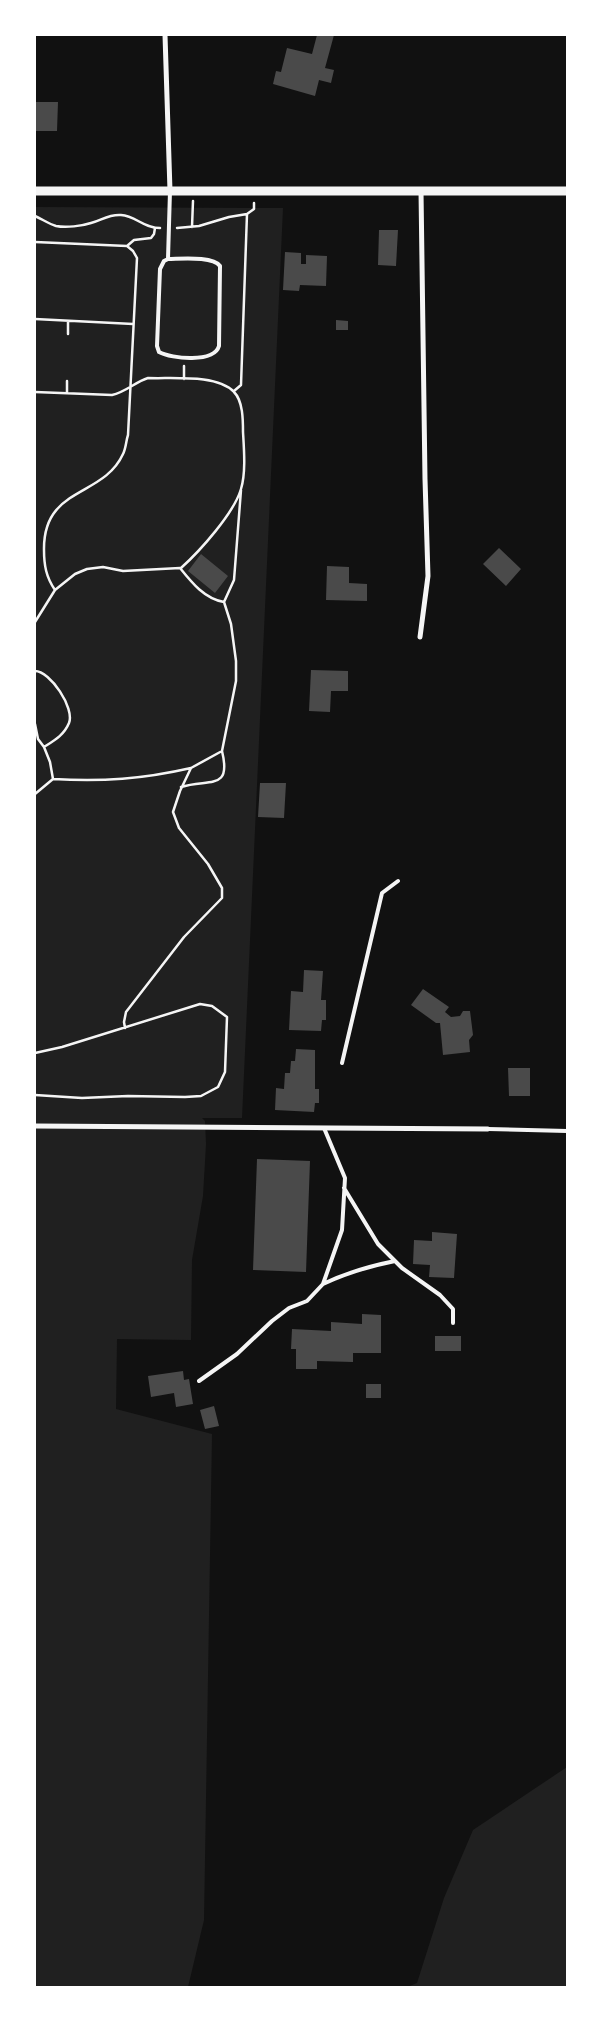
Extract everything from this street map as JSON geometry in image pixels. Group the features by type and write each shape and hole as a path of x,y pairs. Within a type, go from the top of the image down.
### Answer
{"street":[{"path":"165,35 170,191"},
{"path":"35,191 567,191"},
{"path":"420,637 428,576 421,191"},
{"path":"35,1126 488,1129"}],"lane":[{"path":"168,259 170,191"},
{"path":"168,259 210,260 218,263 220,266 219,346 217,351 206,358 169,356 159,352 157,340 160,269 164,261 168,259"},
{"path":"342,1063 382,893 398,881"},
{"path":"323,1284 342,1230 344,1188 344,1178 324,1128"},
{"path":"488,1129 567,1131"},
{"path":"344,1188 378,1244 395,1261 440,1295 453,1309 453,1324"},
{"path":"199,1381 237,1354 272,1321 289,1308 307,1301 323,1284 373,1265 395,1261"}],"path":[{"path":"192,227 193,191"},
{"path":"177,228 192,227 246,214 240,384 234,391"},
{"path":"35,216 54,225 62,226 92,223 106,216 120,215 130,217 147,227 160,228"},
{"path":"127,246 134,240 151,238 155,228"},
{"path":"35,242 127,246 133,251 136,258 128,435 123,454 114,468 92,485 74,494 54,512 47,524 44,542 44,563 46,574 55,590"},
{"path":"35,319 133,324"},
{"path":"68,321 68,334"},
{"path":"35,392 112,395 129,389 140,380 148,378 214,381 234,391 240,400 244,454 242,489 234,580 224,602 231,624 236,661 236,681 222,750 225,772 221,779 216,782 181,787"},
{"path":"67,381 67,393"},
{"path":"35,622 55,590 75,574 88,569 103,567 123,571 180,568 202,549 234,504 242,489"},
{"path":"180,568 196,588 214,600 224,602"},
{"path":"35,671 39,671 51,679 69,707 70,721 63,735 44,746"},
{"path":"35,724 38,739 44,746 50,762 53,779"},
{"path":"35,794 53,779 107,781 147,778 191,768 222,750"},
{"path":"125,1028 126,1012 197,922 222,898 222,888 208,864 179,828 173,812 181,787 191,768"},
{"path":"35,1053 62,1047 200,1004 212,1006 227,1017 225,1072 218,1087 201,1096 82,1098 35,1095"}],"shaded area":[{"path":"35,207 283,208 242,1118 202,1118 205,1121 206,1144 203,1196 192,1260 191,1340 117,1339 116,1409 212,1434 204,1920 188,1987 35,1987"},
{"path":"567,1767 567,1987 407,1987 417,1983 444,1898 473,1830"}],"building":[{"path":"317,35 334,35 325,68 334,70 331,83 319,80 315,96 273,84 276,71 281,72 287,48 312,54"},
{"path":"35,102 58,102 57,131 35,131"},
{"path":"379,230 398,230 396,266 378,265"},
{"path":"285,252 301,253 301,264 306,264 306,255 327,256 326,286 300,285 299,291 283,290"},
{"path":"336,320 348,321 348,330 336,330"},
{"path":"499,548 521,569 506,586 483,564"},
{"path":"201,554 228,576 215,593 188,571"},
{"path":"327,566 349,567 349,583 367,584 367,601 326,600"},
{"path":"311,670 348,671 348,691 331,691 330,712 309,711"},
{"path":"260,783 286,783 284,818 258,817"},
{"path":"304,970 323,971 321,1000 326,1000 326,1020 322,1020 321,1031 289,1030 291,991 303,992"},
{"path":"423,989 449,1007 445,1012 451,1017 460,1016 463,1011 470,1011 473,1035 469,1040 470,1052 443,1055 440,1023 436,1023 411,1005"},
{"path":"296,1049 315,1050 315,1089 319,1089 319,1103 315,1103 314,1112 275,1110 276,1088 284,1089 285,1073 290,1073 291,1061 295,1061"},
{"path":"508,1068 530,1068 530,1096 509,1096"},
{"path":"257,1159 310,1161 306,1272 253,1270"},
{"path":"432,1232 457,1234 454,1278 429,1277 430,1265 413,1264 414,1240 432,1241"},
{"path":"362,1314 381,1315 381,1353 353,1353 353,1362 317,1361 317,1369 296,1369 296,1349 291,1349 292,1329 331,1331 331,1322 362,1324"},
{"path":"435,1336 461,1336 461,1351 435,1351"},
{"path":"183,1371 184,1380 189,1379 193,1404 176,1407 174,1393 151,1397 148,1376"},
{"path":"366,1384 381,1384 381,1398 366,1398"},
{"path":"214,1406 219,1426 205,1429 200,1410"}]}
